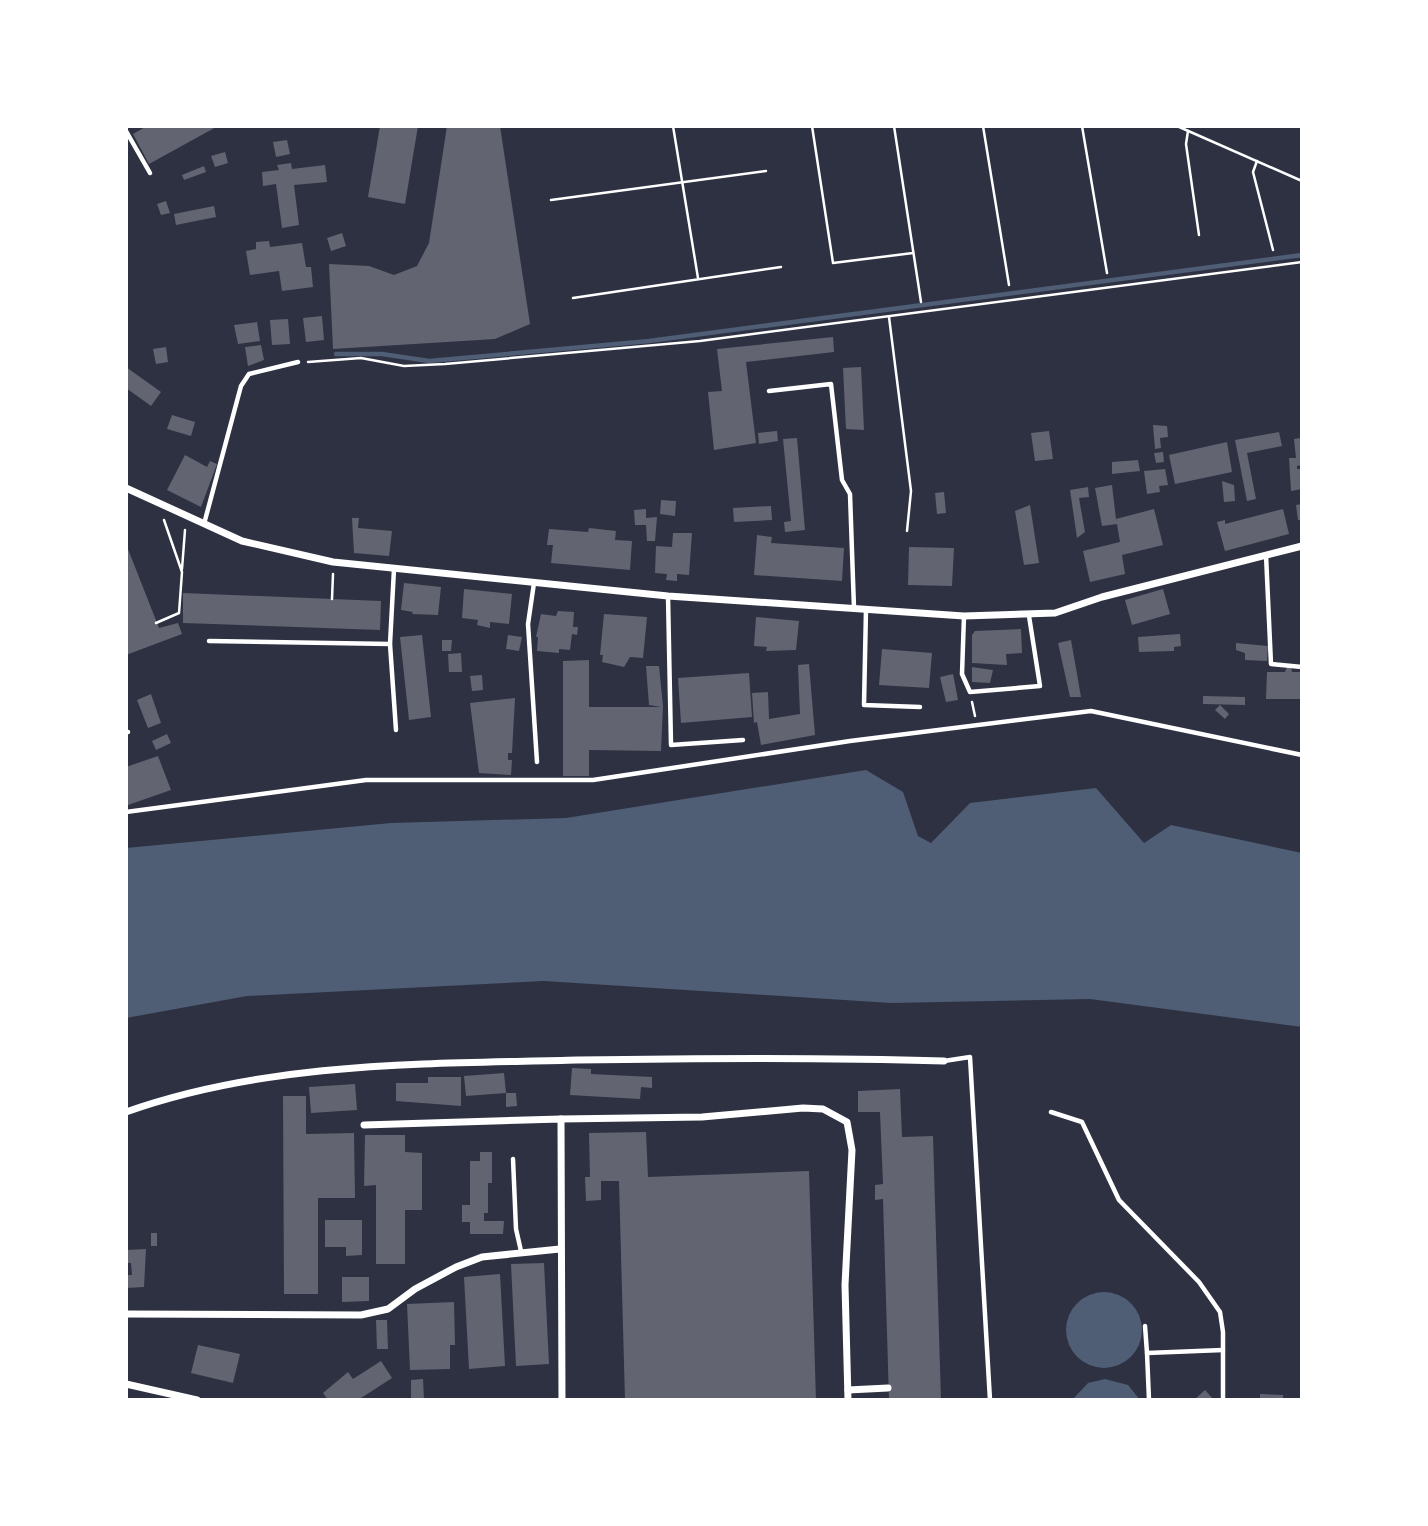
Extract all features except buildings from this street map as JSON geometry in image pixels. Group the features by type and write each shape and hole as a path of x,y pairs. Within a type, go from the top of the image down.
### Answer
{"street":[{"path":"126,488 242,541 279,552 394,569 668,596 964,616 1029,616 1055,613 1102,597 1302,546"},
{"path":"126,1112 207,1088 308,1074 453,1061 685,1056 944,1061"},
{"path":"364,1125 702,1117 803,1108 823,1109 847,1122 852,1150 845,1285 848,1400"},
{"path":"561,1119 562,1400"},
{"path":"126,1314 362,1315 388,1309 456,1267 482,1257 560,1249"},
{"path":"126,1384 197,1400"},
{"path":"848,1390 888,1388"}],"lane":[{"path":"126,131 149,173"},
{"path":"204,525 211,510 241,386 249,374 298,362"},
{"path":"769,391 831,384 842,480 850,494 854,609"},
{"path":"1266,554 1271,664 1302,667"},
{"path":"394,569 390,644 396,730"},
{"path":"534,583 528,624 537,762"},
{"path":"668,596 671,745 743,740"},
{"path":"866,609 864,705 920,707"},
{"path":"964,616 962,674 970,692 1040,686 1029,616"},
{"path":"209,641 390,644"},
{"path":"126,812 366,780 593,780 849,741 1091,711 1302,755"},
{"path":"944,1061 970,1057 990,1400"},
{"path":"1051,1112 1082,1122 1119,1200 1199,1282 1220,1311 1223,1400"},
{"path":"513,1159 516,1228 521,1251"},
{"path":"1145,1326 1149,1400"},
{"path":"1147,1353 1223,1350"}],"path":[{"path":"673,126 698,279"},
{"path":"812,126 833,263 913,253"},
{"path":"894,126 921,302"},
{"path":"983,126 1009,285"},
{"path":"1082,126 1107,273"},
{"path":"1177,126 1302,180"},
{"path":"1188,131 1186,144 1199,235"},
{"path":"1257,161 1253,172 1273,250"},
{"path":"551,200 766,171"},
{"path":"298,362 362,358 404,366 445,365 700,341 1302,261"},
{"path":"573,298 781,267"},
{"path":"889,317 911,491 907,531"},
{"path":"164,520 182,572"},
{"path":"156,623 179,613 185,530"},
{"path":"332,599 333,574"},
{"path":"970,692 976,716 974,726"}],"water":[{"path":"866,770 903,792 918,836 931,843 970,803 1096,788 1144,843 1171,825 1302,853 1302,1027 1090,999 891,1003 544,981 247,996 126,1018 126,848 391,823 566,818"},
{"path":"1104,1292 1118,1295 1131,1303 1139,1316 1142,1330 1139,1344 1131,1357 1118,1365 1104,1368 1090,1365 1077,1357 1069,1344 1066,1330 1069,1316 1077,1303 1090,1295"},
{"path":"1105,1379 1128,1385 1140,1400 1072,1400 1088,1383"}],"waterway":[{"path":"336,354 382,354 429,361 649,341 1302,255"}]}
